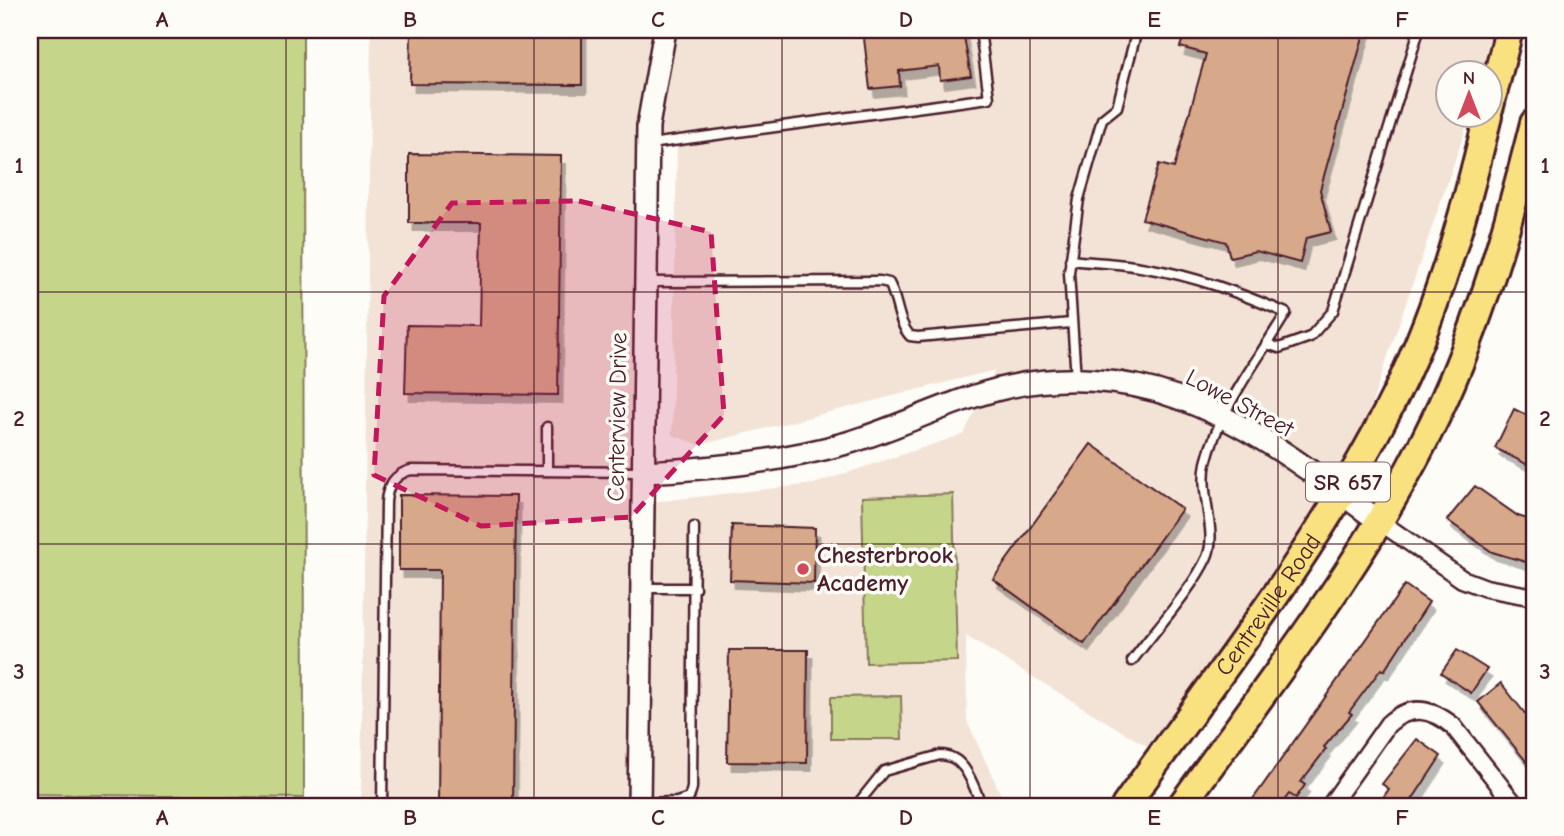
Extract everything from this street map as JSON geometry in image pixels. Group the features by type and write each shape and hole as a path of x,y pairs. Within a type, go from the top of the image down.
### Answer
{"main road":[{"path":"1502,60 1509,30"},
{"name":"Centreville Road","path":"1181,806 1379,521 1437,415 1461,359 1500,251 1534,123"},
{"name":"Centreville Road","path":"1125,806 1341,494 1389,409 1427,324 1458,233 1484,130"},
{"path":"1203,806 1214,760"}],"street":[{"name":"Centerview Drive","path":"639,804 647,145 650,99 665,30"},
{"name":"Lowe Street","path":"643,472 700,470 783,458 848,442 1006,387 1076,379 1147,388 1176,397 1223,418 1341,494 1462,579 1486,588 1534,597"},
{"path":"1330,806 1388,724 1399,714 1421,709 1441,716 1453,726 1516,806"}],"lane":[{"path":"647,145 989,98 980,30"},
{"path":"1076,379 1071,323 1070,260 1079,199 1102,120 1117,107 1137,30"},
{"path":"1268,344 1279,348 1311,337 1333,311 1419,30"},
{"path":"1070,260 1143,267 1219,285 1286,313 1223,418 1206,461 1202,487 1211,537 1206,558 1132,661"},
{"path":"646,282 880,281 889,283 895,294 905,331 910,336 918,337 1071,323"},
{"path":"547,427 547,471"},
{"path":"382,806 388,488 399,474 411,470 643,472"},
{"path":"639,804 677,802 689,798 692,788 694,527"},
{"path":"641,588 695,588"},
{"path":"856,806 884,771 940,755 946,755 964,766 982,806"}],"highlighted area":[{"path":"579,201 711,232 724,415 631,517 481,526 374,475 384,296 452,203"}],"shaded area":[{"path":"371,30 1499,30 1489,60 1434,60 1434,130 1465,130 1341,493 1161,755 966,636 967,721 1006,806 361,806","holes":["677,141 672,435 700,445 995,370 964,434 813,484 643,503 648,145"]}],"green space":[{"path":"30,30 303,30 304,798 30,794"},
{"path":"953,494 957,661 866,663 862,497"},
{"path":"901,696 902,739 831,739 831,697"}],"building":[{"path":"411,30 582,30 582,85 410,84"},
{"path":"863,30 963,31 971,76 940,80 939,66 899,71 900,86 870,89"},
{"path":"1186,30 1365,30 1320,190 1331,232 1306,238 1300,263 1256,251 1230,257 1226,242 1142,219 1159,164 1174,168 1206,54 1180,47"},
{"path":"409,154 561,156 558,395 405,393 407,325 479,326 481,223 409,223"},
{"path":"1514,409 1534,419 1534,468 1495,448"},
{"path":"1091,444 1182,509 1084,644 993,579"},
{"path":"1475,486 1518,516 1534,521 1534,548 1529,563 1492,552 1447,520"},
{"path":"399,495 516,496 513,806 438,806 440,570 399,570"},
{"path":"732,525 815,528 814,583 730,580"},
{"path":"1405,585 1429,602 1384,671 1381,669 1349,712 1352,714 1324,747 1326,749 1301,782 1305,785 1296,798 1289,794 1280,806 1248,806"},
{"path":"729,650 808,650 807,763 727,762"},
{"path":"1457,650 1487,669 1471,693 1441,673"},
{"path":"1501,683 1534,725 1534,771 1478,702"},
{"path":"1417,739 1441,756 1408,806 1377,806 1389,789 1382,784"}],"place":[{"name":"Chesterbrook Academy","path":"803,569"}]}
